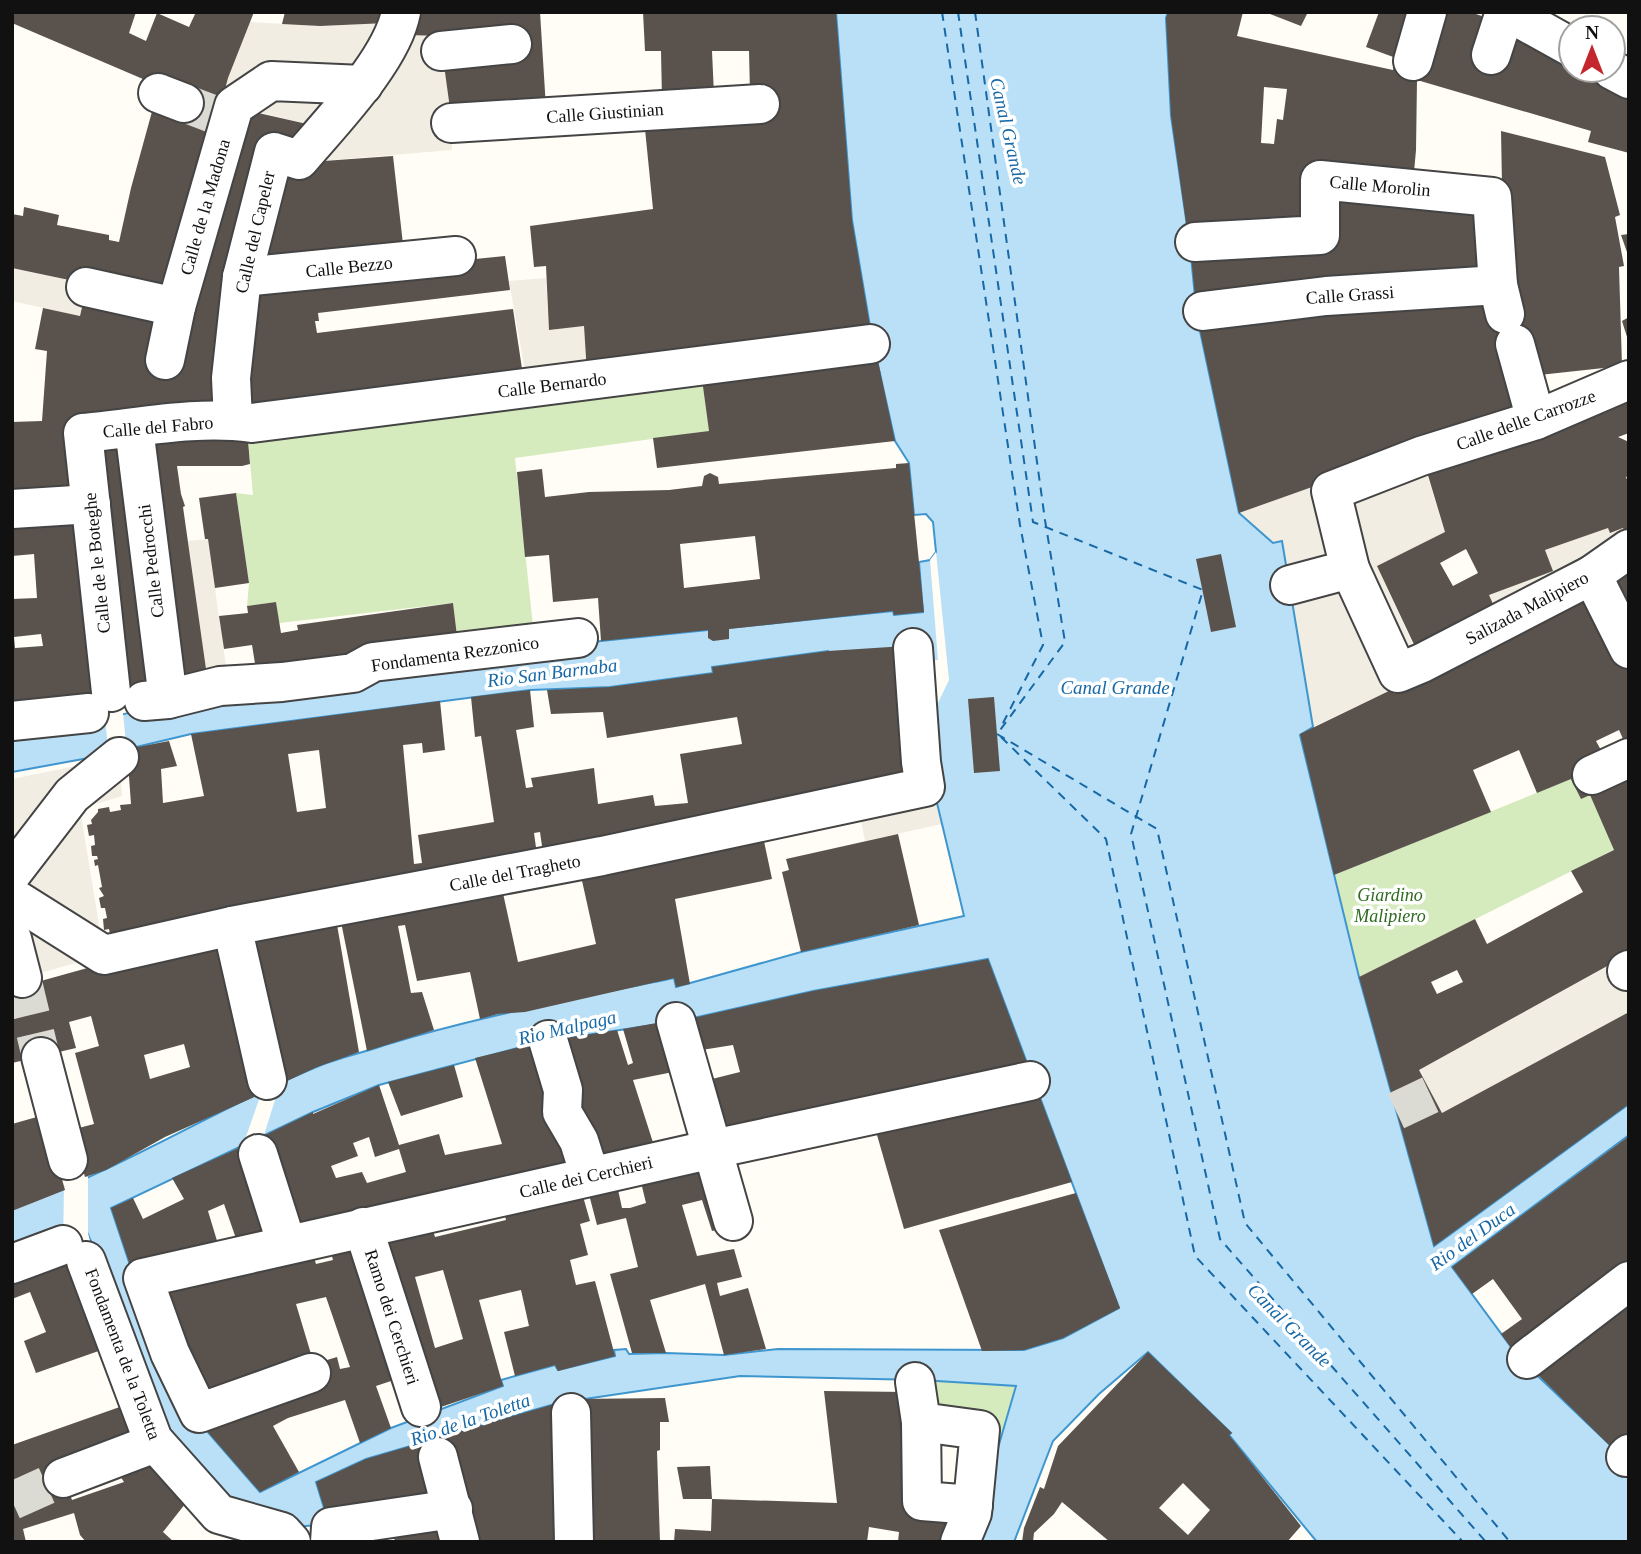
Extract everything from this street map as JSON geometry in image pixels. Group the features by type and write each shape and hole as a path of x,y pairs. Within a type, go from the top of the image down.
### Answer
{"street":[{"path":"1413,61 1427,12"},
{"path":"1491,55 1507,12 1557,39"},
{"path":"363,85 399,19"},
{"path":"441,51 512,44"},
{"name":"Calle de la Madona","path":"166,360 205,108 271,81 363,85"},
{"name":"Calle del Capeler","path":"233,420 231,378 242,277 274,152 299,160 363,85"},
{"name":"Calle Giustinian","path":"451,123 760,104"},
{"name":"Calle Morolin","path":"1195,242 1320,235 1320,180 1492,197 1506,314"},
{"name":"Calle Bezzo","path":"242,277 456,256"},
{"path":"86,287 176,307"},
{"name":"Calle Grassi","path":"1203,311 1326,296 1506,314"},
{"path":"1506,314 1536,420"},
{"name":"Calle Bernardo","path":"233,420 252,423 870,344"},
{"name":"Calle delle Carrozze","path":"1350,569 1331,491 1421,456 1536,420 1629,380"},
{"name":"Calle del Fabro","path":"83,433 134,432 233,420"},
{"name":"Calle Pedrocchi","path":"134,432 162,649 136,699"},
{"name":"Calle de le Boteghe","path":"83,433 91,504 136,699"},
{"path":"12,509 91,504"},
{"name":"Salizada Malipiero","path":"1350,569 1398,673 1592,575 1629,549"},
{"path":"1290,585 1350,569"},
{"path":"1592,575 1629,649"},
{"name":"Fondamenta Rezzonico","path":"12,721 219,684 353,673 373,662 578,638"},
{"name":"Calle del Tragheto","path":"12,897 104,955 232,926 602,856 925,787 920,762 913,648"},
{"path":"12,873 72,795 119,757"},
{"path":"1592,775 1629,758"},
{"path":"232,926 267,1080"},
{"path":"12,939 22,978"},
{"path":"676,1022 733,1222"},
{"path":"548,1040 563,1090 559,1108 579,1141 590,1176"},
{"path":"41,1057 68,1160"},
{"name":"Calle dei Cerchieri","path":"311,1373 199,1413 170,1353 143,1278 590,1176 1030,1081"},
{"path":"257,1154 287,1245"},
{"name":"Ramo dei Cerchieri","path":"363,1227 421,1407"},
{"name":"Fondamenta de la Toletta","path":"12,1264 74,1253 155,1443 219,1514 282,1532 291,1542"},
{"path":"1527,1359 1629,1281"},
{"path":"915,1382 921,1422 922,1501 973,1505"},
{"path":"571,1413 574,1542"},
{"path":"921,1422 980,1430 972,1513 960,1542"},
{"path":"63,1478 155,1443"},
{"path":"331,1535 457,1525 438,1457"}],"green space":[{"path":"701,372 709,431 515,458 534,635 458,644 453,603 279,623 276,602 247,606 249,583 236,493 253,495 247,429"},
{"name":"Giardino Malipiero","path":"1571,779 1590,795 1614,850 1359,977 1334,875"},
{"path":"921,1380 1016,1386 985,1491 980,1487 995,1418 936,1415"}],"shaded area":[{"path":"250,22 320,26 387,23 408,35 440,36 451,116 452,150 296,163 307,124 222,103 228,78"},
{"path":"12,268 87,284 80,316 12,301"},
{"path":"546,278 549,330 584,326 587,380 528,388 509,281"},
{"path":"1419,449 1445,532 1377,566 1426,673 1313,727 1282,542 1273,543 1239,513"},
{"path":"1608,528 1611,533 1623,528 1624,531 1505,632 1489,595 1552,571 1545,550"},
{"path":"208,539 228,681 208,683 188,541"},
{"path":"119,757 122,796 80,809 104,955 12,981 12,779"},
{"path":"932,782 942,824 865,841 856,795"},
{"path":"1621,959 1629,973 1629,1012 1442,1113 1419,1070"}],"water":[{"name":"Canal Grande","path":"836,12 1168,12 1166,18 1171,116 1190,246 1197,317 1239,513 1273,543 1282,541 1313,727 1300,735 1359,977 1434,1246 1629,1104 1629,1135 1452,1267 1520,1359 1629,1463 1629,1542 1317,1542 1229,1435 1231,1433 1148,1352 1099,1394 1053,1441 1014,1542 966,1542 980,1510 1016,1386 921,1380 740,1376 558,1403 366,1459 316,1482 329,1524 294,1527 237,1507 177,1441 161,1418 88,1234 12,1260 12,1209 89,1177 323,1064 493,1016 674,978 676,987 801,952 964,916 932,782 828,651 712,667 713,673 610,687 530,690 191,734 94,757 12,772 12,733 72,726 145,709 601,641 893,611 894,615 923,612 919,562 930,560 936,552 933,522 926,514 914,515 909,463 895,441 872,338 852,220","holes":["988,959 1119,1308 1063,1338 1024,1350 778,1349 724,1355 629,1354 626,1349 614,1350 615,1356 558,1370 555,1365 501,1380 503,1386 391,1428 260,1492 199,1422 133,1274 111,1208 313,1112 379,1085 540,1042 680,1021 813,991"]}],"pier":[{"path":"936,552 949,680 938,703 927,705 924,662 938,660 930,560"},
{"path":"145,705 145,709 123,713 127,753 109,757 105,719 90,718"},
{"path":"280,1084 264,1135 243,1145 261,1094"},
{"path":"88,1177 88,1233 94,1257 86,1238 63,1246 64,1187"}],"building":[{"path":"12,12 136,12 129,33 146,41 157,13 189,27 196,12 254,12 228,78 169,301 12,268 12,214 23,216 24,207 59,215 57,225 109,235 109,240 119,242 156,97 185,97 12,23"},
{"path":"285,12 390,12 387,23 320,26 282,24"},
{"path":"411,12 540,12 546,108 451,116 440,36 408,35"},
{"path":"643,12 836,12 852,220 872,338 587,374 584,326 549,330 546,266 534,267 530,226 653,209 644,119 750,93 749,51 712,51 714,95 662,99 661,51 645,51"},
{"path":"1168,12 1243,12 1237,36 1393,70 1396,58 1366,47 1379,12 1470,12 1511,26 1557,49 1557,84 1622,84 1629,88 1629,153 1588,142 1591,131 1417,80 1413,183 1349,176 1312,233 1188,237 1171,116 1166,18","holes":["1264,87 1287,89 1283,120 1277,119 1274,144 1261,143"]},
{"path":"1265,12 1308,12 1301,26"},
{"path":"245,110 307,124 301,152 268,144 221,416 74,429 82,501 12,506 12,422 42,421 47,351 35,349 43,308 80,316 86,290 168,309"},
{"path":"1501,131 1605,157 1620,215 1615,217 1624,266 1619,267 1622,366 1530,376 1528,410 1239,513 1197,317 1504,289"},
{"path":"393,156 404,253 251,266 276,159 296,163"},
{"path":"1325,183 1483,200 1483,282 1196,306 1190,246 1323,239"},
{"path":"1629,234 1629,255 1628,255 1621,235"},
{"path":"505,256 510,290 318,313 319,321 315,321 317,333 513,309 524,382 242,417 247,282"},
{"path":"1629,317 1629,340 1628,340 1622,321"},
{"path":"875,347 895,441 657,468 653,438 709,431 701,372"},
{"path":"1629,392 1629,433 1618,437 1629,442 1629,476 1626,477 1629,484 1629,528 1610,533 1608,528 1545,550 1553,571 1489,595 1498,615 1418,653 1377,566 1445,532 1424,462","holes":["1466,549 1478,573 1453,586 1440,563"]},
{"path":"247,429 250,464 177,466 185,506 183,507 208,683 118,692 90,442"},
{"path":"909,463 924,612 894,615 893,611 729,629 729,639 713,641 708,638 708,630 601,641 598,598 553,602 549,555 525,557 517,472 542,469 545,497 702,486 704,476 710,473 718,477 719,484 896,468 896,464","holes":["755,536 760,579 684,588 680,544"]},
{"path":"236,493 249,583 215,588 199,498"},
{"path":"83,510 103,706 12,713 12,599 37,598 34,554 12,556 12,515","holes":["41,634 43,646 15,648 14,637"]},
{"path":"1221,554 1236,627 1211,632 1196,559"},
{"path":"1629,559 1629,641 1598,579"},
{"path":"1592,585 1629,659 1629,752 1619,730 1596,741 1608,763 1629,763 1629,954 1419,1070 1442,1113 1629,1012 1629,1104 1434,1246 1359,977 1475,919 1487,944 1583,892 1571,871 1614,850 1590,795 1581,799 1571,779 1537,793 1519,750 1473,770 1491,812 1334,875 1300,734 1426,673","holes":["1457,970 1463,982 1437,994 1431,982"]},
{"path":"276,602 281,633 298,630 297,625 453,603 458,644 257,676 252,645 224,649 219,616 248,613 247,606"},
{"path":"905,646 912,783 544,860 540,832 534,833 538,862 113,935 109,929 104,930 103,919 107,918 99,898 104,896 99,888 102,887 98,865 95,866 94,860 98,859 97,856 92,856 94,835 89,836 87,825 92,824 91,820 98,809 109,807 110,812 121,810 120,805 131,804 127,749 169,741 177,766 161,769 163,803 204,796 191,734 440,701 445,750 423,753 422,743 403,745 414,864 422,863 418,835 494,822 481,736 475,737 471,697 530,690 534,727 516,730 526,788 533,787 531,778 594,768 598,804 653,795 655,806 688,803 680,754 742,744 737,717 607,738 603,712 551,714 547,690 610,687 713,673 712,667 828,651","holes":["319,750 326,808 297,812 288,754"]},
{"path":"994,697 1000,771 974,773 968,699"},
{"path":"761,827 772,879 675,899 690,984 676,987 674,978 525,1012 498,1014 480,1019 470,972 417,981 405,925 398,926 411,993 422,992 434,1030 367,1051 339,912 501,884 518,962 596,944 579,867"},
{"path":"898,834 919,925 801,952 782,872 789,870 786,859"},
{"path":"335,913 359,1052 317,1067 272,1088 236,931"},
{"path":"228,933 261,1094 165,1137 106,1170 85,1177 71,1130 94,1124 75,1053 99,1046 91,1016 69,1022 76,1048 12,1063 12,989 127,957","holes":["184,1044 190,1067 150,1079 144,1055"]},
{"path":"988,959 1032,1076 719,1143 700,1082 740,1072 733,1045 689,1052 680,1021 813,991"},
{"path":"668,1021 683,1070 633,1080 657,1155 289,1240 257,1139 379,1085 399,1145 439,1134 445,1155 502,1144 475,1058 540,1042 617,1030 628,1065 633,1063 623,1029","holes":["369,1137 375,1157 399,1149 406,1172 367,1183 362,1172 336,1178 331,1166 358,1156 353,1143"]},
{"path":"454,1065 463,1097 401,1116 388,1082"},
{"path":"1035,1084 1072,1182 904,1229 873,1121"},
{"path":"44,1115 65,1190 12,1211 12,1124"},
{"path":"1629,1136 1629,1276 1514,1352 1501,1334 1522,1319 1493,1279 1472,1294 1452,1267"},
{"path":"250,1143 276,1220 240,1250 224,1204 208,1211 221,1254 133,1274 111,1208 133,1198 143,1219 184,1199 172,1178"},
{"path":"707,1154 729,1227 712,1231 702,1200 682,1205 697,1256 734,1249 742,1277 717,1283 720,1296 748,1288 766,1349 724,1355 705,1284 650,1300 666,1353 632,1353 610,1274 638,1267 626,1218 597,1225 586,1183 617,1185 622,1208 630,1208 646,1203 638,1170"},
{"path":"582,1193 590,1221 580,1224 588,1255 570,1260 576,1285 595,1281 615,1356 558,1371 555,1365 515,1376 504,1332 529,1326 521,1290 479,1300 503,1386 429,1411 368,1232 429,1218 435,1237 506,1220 504,1212","holes":["443,1270 463,1339 435,1348 415,1277"]},
{"path":"1076,1193 1120,1308 1063,1338 1024,1350 982,1351 939,1230"},
{"path":"361,1234 406,1376 376,1386 391,1428 360,1443 345,1400 288,1418 273,1426 299,1472 260,1492 199,1422 202,1405 151,1281 310,1245 316,1264 333,1260 328,1241","holes":["326,1297 350,1367 340,1369 337,1357 314,1364 296,1304"]},
{"path":"73,1246 110,1347 36,1373 24,1341 46,1332 30,1292 12,1299 12,1270"},
{"path":"1629,1289 1629,1442 1621,1449 1614,1441 1609,1445 1528,1365"},
{"path":"1148,1352 1232,1433 1229,1435 1301,1526 1287,1542 1110,1542 1062,1502 1054,1514 1034,1533 1033,1542 1022,1542 1024,1528 1040,1487 1044,1489 1058,1446","holes":["1183,1483 1210,1510 1188,1535 1159,1508"]},
{"path":"824,1391 907,1392 917,1506 968,1510 955,1542 898,1542 899,1532 869,1527 867,1542 674,1542 675,1529 711,1531 712,1499 837,1503"},
{"path":"665,1398 669,1422 660,1422 660,1450 657,1451 660,1542 582,1542 577,1399"},
{"path":"131,1403 145,1438 65,1482 72,1500 124,1482 113,1465 149,1451 189,1499 163,1532 174,1542 86,1542 80,1535 74,1513 23,1529 26,1542 12,1542 12,1445"},
{"path":"558,1403 563,1542 464,1542 438,1438"},
{"path":"427,1441 445,1504 329,1524 316,1482 366,1459"},
{"path":"710,1466 712,1499 683,1499 677,1467"},
{"path":"448,1514 454,1542 395,1542 391,1522"}],"ferry route":[{"path":"942,12 1020,525 1043,645 1001,727"},
{"path":"958,12 1033,522 1203,590 1131,834 1220,1239 1486,1542"},
{"path":"975,12 1045,520 1065,642 998,733"},
{"path":"997,734 1157,829 1245,1223 1510,1542"},
{"path":"1001,737 1106,839 1195,1256 1463,1542"}],"tunnel":[{"path":"184,103 218,116"},
{"path":"22,978 41,1057"},
{"path":"1396,1111 1432,1094"},
{"path":"12,1501 63,1478"}],"water label":[{"name":"Rio San Barnaba","path":"552,672"},
{"name":"Rio Malpaga","path":"567,1027"},
{"name":"Rio del Duca","path":"1472,1236"},
{"name":"Rio de la Toletta","path":"470,1419"}]}
